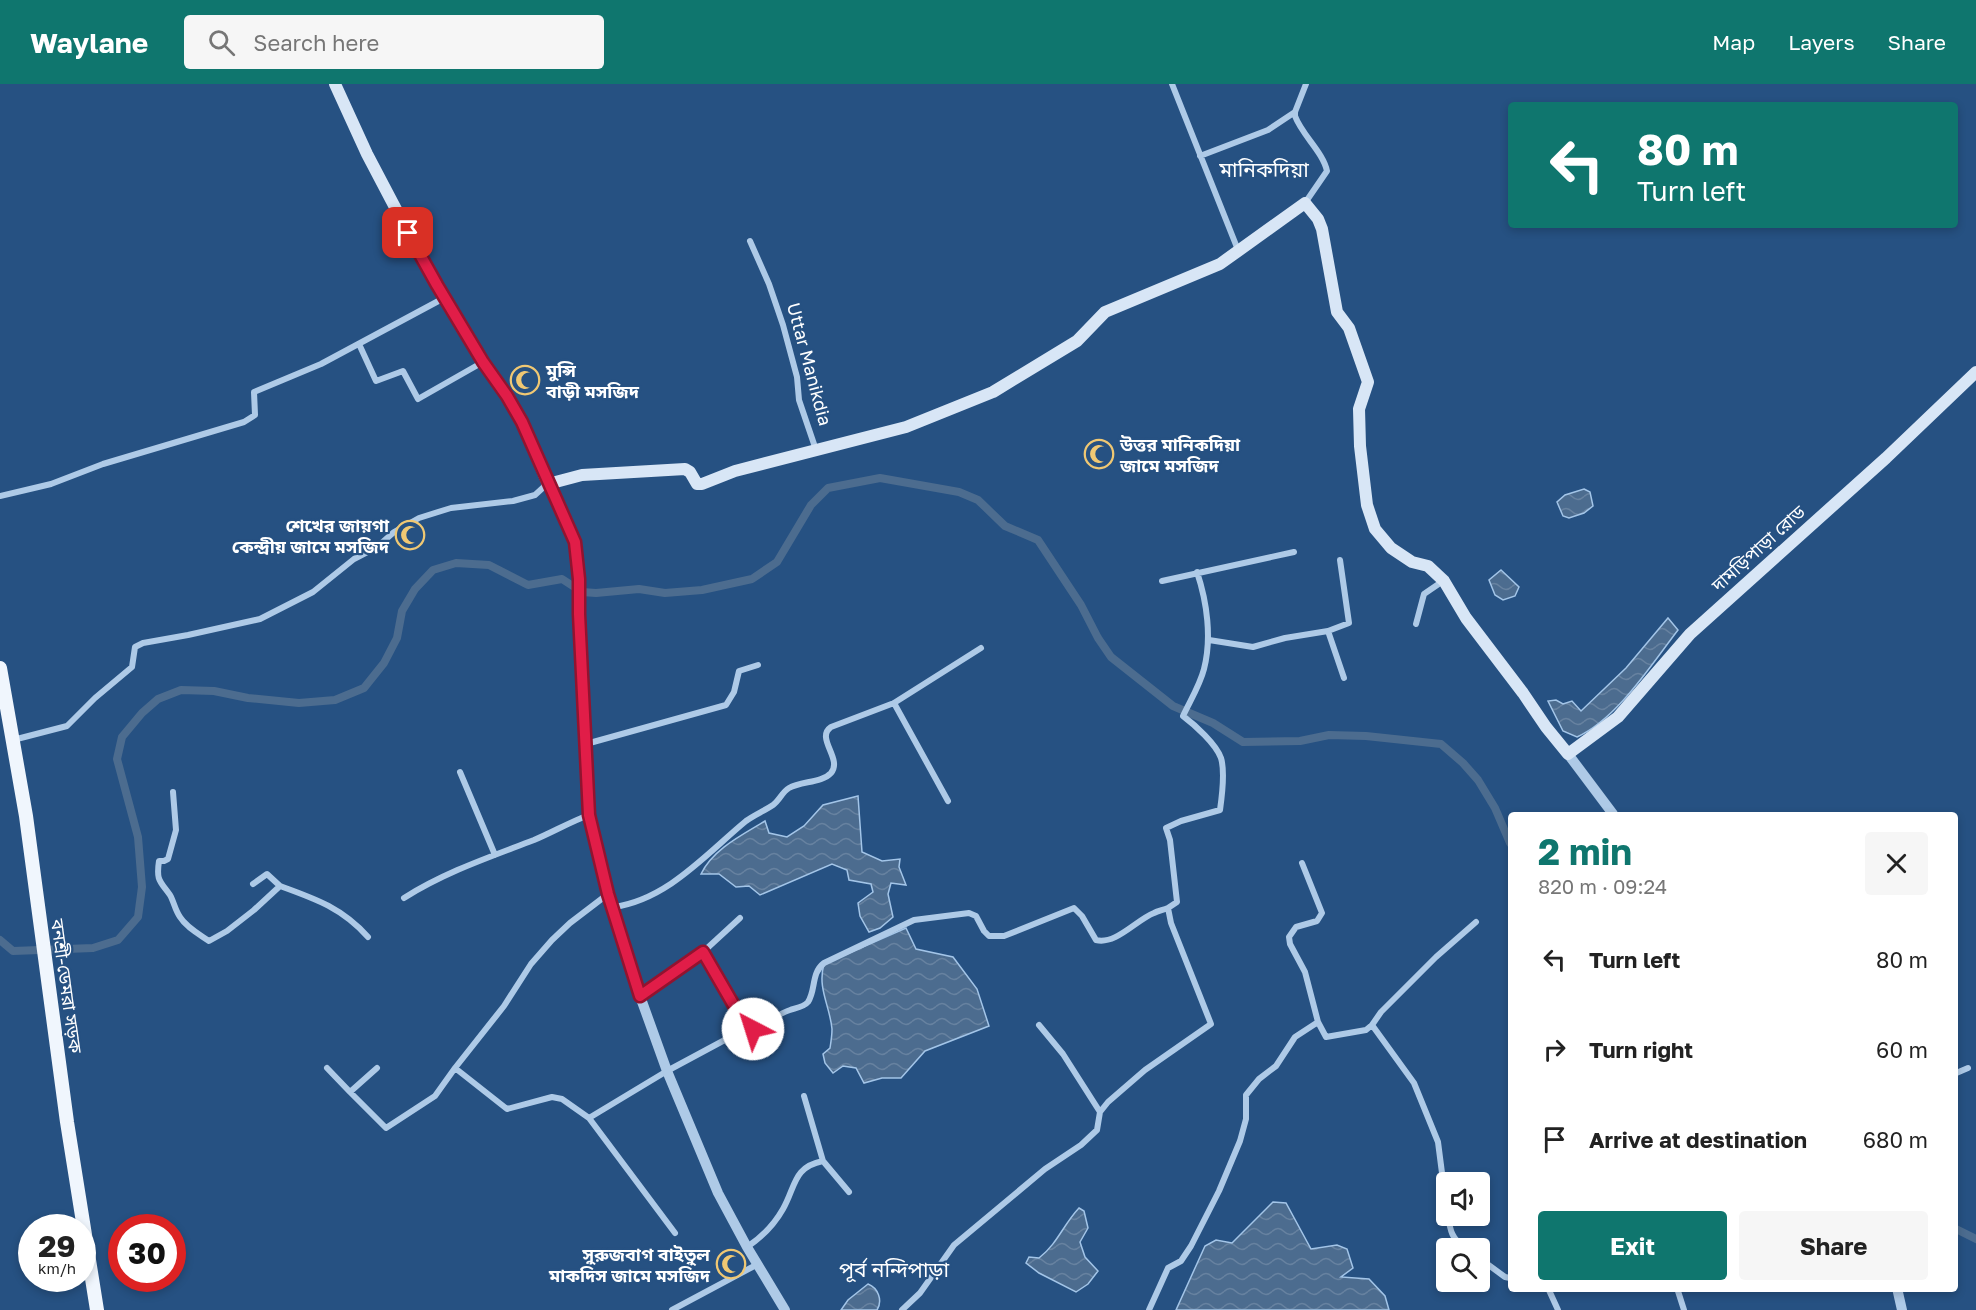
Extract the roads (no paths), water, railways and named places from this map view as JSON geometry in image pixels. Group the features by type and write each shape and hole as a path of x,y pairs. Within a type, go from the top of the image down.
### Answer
{"main road":[{"path":"334,84 367,154 444,298 517,413 548,484 582,475 685,469 690,472 698,484 702,484 735,471 817,450"},
{"path":"1305,203 1318,219 1322,229 1337,312 1349,328 1368,382 1359,409 1360,446 1367,505 1376,529 1391,548 1412,562 1428,566 1444,581 1466,618 1546,727 1568,753"},
{"name":"Uttar Manikdia","path":"817,450 906,427 993,392 1077,340 1105,312 1172,282 1220,264 1305,203"},
{"name":"দামড়িপাড়া রোড","path":"1568,753 1618,717 1690,634 1886,458 1976,372"},
{"name":"বনশ্রী-ডেমরা সড়ক","path":"0,668 14,740 67,1122 97,1310"}],"street":[{"path":"1172,84 1239,251"},
{"path":"1305,203 1326,174 1327,168 1296,119 1295,112 1306,84"},
{"path":"1200,156 1268,130 1295,112"},
{"name":"Uttar Manikdia","path":"750,241 769,284 783,325 796,377 799,400 817,450"},
{"path":"0,496 51,484 103,464 244,422 255,415 254,392 321,364 444,298"},
{"path":"359,344 376,381 403,371 418,399 483,362"},
{"path":"14,740 67,726 95,698 132,667 135,647 144,642 189,636 261,619 313,592 354,560 377,547 394,532 419,518 451,508 513,501 535,495 548,484 575,542 579,579 589,815 608,894 640,996 667,1071 718,1193 785,1310"},
{"path":"1162,581 1294,552"},
{"path":"1209,640 1253,647 1286,638 1328,631 1350,623 1340,560"},
{"path":"589,1119 667,1071 747,1028 753,1029 781,1012 805,1005 809,1000 816,973 824,963 914,920 969,913 976,916 988,936 1004,936 1074,908 1082,916 1096,940 1102,941 1119,935 1153,913 1168,908 1176,902 1170,840 1166,828 1181,821 1220,810 1222,793 1221,758 1208,739 1184,716 1204,669 1209,640 1203,590 1197,572"},
{"path":"1416,624 1424,594 1444,581"},
{"path":"1328,631 1344,678"},
{"path":"613,907 640,900 681,877 747,821 775,804 789,788 825,777 832,772 834,766 825,735 827,730 894,703 981,648"},
{"path":"586,744 726,705 730,700 739,671 758,664"},
{"path":"894,703 948,801"},
{"path":"1568,753 1612,812"},
{"path":"459,772 495,855"},
{"path":"173,792 176,830 168,859 159,861 158,871 161,886 170,895 179,916 189,927 209,941 227,931 280,886"},
{"path":"404,898 444,876 589,815"},
{"path":"1302,863 1322,913 1317,921 1296,927 1289,937 1290,944 1305,972 1318,1022 1326,1037 1366,1030 1428,965 1476,922"},
{"path":"253,884 267,874 280,886 318,899 356,924 368,937"},
{"path":"327,1068 386,1128 435,1096 504,1006 531,964 570,923 608,894"},
{"path":"902,1310 920,1293 954,1245 1045,1169 1081,1145 1096,1130 1100,1112 1108,1102 1145,1070 1211,1024 1171,923 1168,908"},
{"path":"640,996 703,952 740,918"},
{"path":"703,952 747,1028"},
{"path":"1149,1310 1168,1269 1181,1261 1191,1246 1220,1191 1246,1119 1246,1095 1258,1079 1276,1066 1295,1037 1318,1022"},
{"path":"1039,1025 1063,1054 1100,1112"},
{"path":"1372,1025 1414,1083 1437,1142 1441,1172"},
{"path":"350,1092 378,1068"},
{"path":"455,1068 507,1109 552,1097 562,1099 589,1119 675,1233"},
{"path":"1958,1072 1968,1068"},
{"path":"804,1096 823,1161 849,1192"},
{"path":"747,1247 760,1238 784,1208 803,1168 811,1163 823,1161"},
{"path":"672,1310 758,1264"},
{"path":"1490,1266 1508,1278"},
{"path":"1550,1292 1558,1310"},
{"path":"1678,1292 1684,1310"},
{"path":"1898,1292 1902,1310"}],"water":[{"path":"1584,489 1590,492 1593,506 1584,513 1569,518 1563,516 1557,502 1565,495"},
{"path":"1501,570 1519,587 1515,596 1503,600 1495,595 1489,580"},
{"path":"1668,618 1678,630 1632,690 1606,718 1577,737 1563,731 1548,701 1556,700 1563,704 1572,701 1581,711 1626,668"},
{"path":"858,796 862,852 882,861 900,859 899,867 906,885 891,883 888,894 893,917 880,928 869,932 860,916 858,903 873,892 871,884 849,880 847,870 832,864 760,895 749,886 736,887 719,874 701,874 720,850 765,821 769,833 787,837 804,826 823,805"},
{"path":"906,928 916,949 953,957 977,989 989,1026 925,1051 901,1078 882,1078 864,1083 856,1068 843,1066 833,1073 825,1063 823,1054 830,1048 832,1029 822,981 824,964"},
{"path":"1273,1202 1286,1203 1311,1249 1337,1245 1347,1249 1353,1268 1341,1277 1369,1279 1385,1296 1389,1310 1176,1310 1205,1246 1216,1240 1232,1243"},
{"path":"1079,1208 1084,1211 1088,1228 1080,1242 1085,1257 1098,1271 1088,1284 1076,1292 1039,1273 1026,1263 1029,1257 1039,1258 1046,1252"},
{"path":"868,1284 878,1295 880,1302 877,1310 841,1310 848,1300"}],"waterway":[{"path":"0,940 13,951 93,948 118,940 138,917 142,887 138,837 117,759 122,737 142,713 158,699 181,690 214,691 248,698 299,703 335,700 364,688 384,663 397,638 402,611 415,589 433,570 456,563 489,565 528,585 562,579 582,592 596,593 639,589 665,593 702,590 752,579 777,562 811,505 828,488 880,478 959,492 978,500 1005,526 1038,540 1081,605 1111,657 1173,706 1213,723 1243,742 1300,741 1329,735 1366,736 1441,744 1478,780 1495,808 1508,838"},
{"path":"1958,1230 1976,1239"}],"place":[{"name":"মুন্সি বাড়ী মসজিদ","path":"525,380"},
{"name":"উত্তর মানিকদিয়া জামে মসজিদ","path":"1099,454"},
{"name":"শেখের জায়গা কেন্দ্রীয় জামে মসজিদ","path":"410,535"},
{"name":"সুরুজবাগ বাইতুল মাকদিস জামে মসজিদ","path":"731,1264"}],"district":[{"name":"মানিকদিয়া","path":"1264,169"},
{"name":"পূর্ব নন্দিপাড়া","path":"894,1269"}]}
